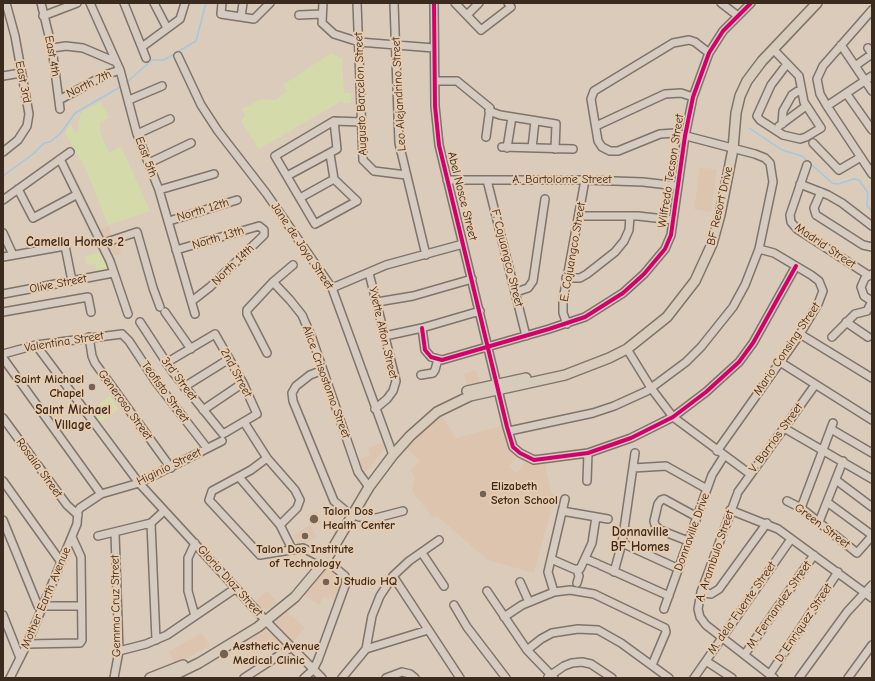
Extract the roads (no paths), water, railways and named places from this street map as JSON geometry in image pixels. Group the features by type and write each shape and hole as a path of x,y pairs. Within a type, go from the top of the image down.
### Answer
{"main road":[{"name":"BF Resort Drive","path":"168,678 199,663 295,597 324,558 367,485 414,423 429,411 451,397 575,370 609,358 627,349 667,317 681,301 705,264 720,215 733,149 736,113 740,96 747,81 773,49 817,3"},
{"name":"BF Resort Drive","path":"150,678 195,658 264,619"}],"street":[{"name":"East 3rd","path":"3,152 18,140 27,126 29,114 22,73 6,3"},
{"name":"East 4th","path":"41,3 52,48 60,109"},
{"path":"43,16 77,3"},
{"name":"East 5th","path":"90,3 120,70 137,134 159,190 169,221 195,314"},
{"path":"124,3 146,58"},
{"path":"154,3 167,28"},
{"path":"142,47 180,19 185,3"},
{"path":"222,3 221,14 254,19 270,3"},
{"path":"241,17 243,3"},
{"path":"323,3 322,23 334,34 358,42 434,48"},
{"name":"Augusto Barcelon Street","path":"357,3 363,160 367,167 374,172 406,175"},
{"name":"Leo Alejandrino Street","path":"394,3 399,142 426,255"},
{"name":"Abel Nosce Street","path":"434,3 435,81 439,144 513,446 526,457 534,460 588,453 637,435 673,417 706,392 739,362 753,343 796,266"},
{"path":"455,3 481,30 511,7 508,3"},
{"path":"467,15 479,3"},
{"path":"721,3 738,16"},
{"name":"Wilfredo Tecson Street","path":"488,346 567,324 585,317 605,306 623,293 644,274 665,249 671,235 677,186 693,97 709,53 723,31 751,3"},
{"path":"872,10 823,66 817,79 820,94 826,106 872,174"},
{"path":"300,15 322,14"},
{"path":"509,431 593,413 614,406 651,388 686,362 717,329 733,307 745,285 759,249 773,182 770,163 764,158 675,133 660,134 618,151 610,151 602,147 598,141 591,99 594,91 681,41 689,40 695,42 709,53"},
{"path":"841,45 872,90"},
{"path":"52,48 66,46 83,48 116,62"},
{"path":"855,66 872,54 868,48"},
{"path":"773,49 800,76 801,89 806,106 821,128 806,138 800,139 783,135 774,130 757,116 771,85 787,64"},
{"name":"Jane de Joya Street","path":"178,56 201,105 218,131 266,193 332,288 391,452"},
{"name":"North 7th","path":"59,100 105,75 120,70"},
{"path":"3,76 22,73"},
{"path":"826,106 872,76"},
{"path":"435,81 457,81 490,108 486,137"},
{"path":"129,100 162,86"},
{"path":"782,124 783,111 792,95 801,89"},
{"path":"596,126 665,94 681,93 693,97"},
{"path":"846,93 872,130"},
{"path":"774,130 806,106"},
{"path":"489,112 557,125 555,149"},
{"path":"512,117 504,148 573,150"},
{"path":"137,134 170,119"},
{"path":"287,176 330,154 338,147 334,121"},
{"path":"330,154 334,179 357,201 315,224 275,156 334,121 362,122"},
{"path":"532,148 535,121"},
{"path":"148,163 192,143"},
{"path":"813,143 839,170 861,157"},
{"path":"3,200 70,152"},
{"path":"60,159 76,195 101,244 128,314"},
{"name":"Madrid Street","path":"807,165 790,215 793,226 870,275"},
{"path":"159,190 214,174"},
{"path":"300,198 334,179"},
{"name":"A. Bartolome Street","path":"447,180 585,180 643,182 677,186"},
{"name":"F. Cojuangco Street","path":"487,180 526,336"},
{"name":"E. Cojuangco Street","path":"567,324 563,300 566,278 580,216 585,180"},
{"path":"800,184 820,192 854,211 872,226"},
{"path":"18,189 33,218 76,195"},
{"path":"820,192 814,208 816,215 863,245 872,247"},
{"path":"516,292 528,288 533,281 545,199"},
{"name":"North 12th","path":"169,221 237,200"},
{"path":"580,216 630,216 673,220"},
{"path":"566,278 580,278 610,257 624,241 628,230 630,216"},
{"name":"North 13th","path":"176,250 259,226"},
{"name":"North 14th","path":"192,301 210,287 264,235 264,230 259,226"},
{"path":"101,244 137,232 153,288 163,309 190,349 166,363"},
{"path":"3,233 13,255"},
{"path":"332,288 386,265 463,244"},
{"path":"3,256 65,246 72,280"},
{"name":"Mario Consing Street","path":"717,451 800,334 820,300 823,291 819,281 774,253 759,249"},
{"path":"267,353 247,314 247,310 273,282 294,265"},
{"name":"Olive Street","path":"3,294 113,273"},
{"name":"Yvette Alfon Street","path":"369,273 396,381 393,391 387,399 375,409"},
{"path":"832,337 855,314 867,311 872,301 864,296 861,287 865,278 870,275"},
{"path":"377,302 413,296 472,280"},
{"name":"Alice Crisostomo Street","path":"273,282 290,300 302,316 312,338 358,472 367,485"},
{"path":"3,312 88,297 91,312"},
{"path":"385,336 422,328 480,311"},
{"name":"3rd Street","path":"140,322 166,363 222,437"},
{"path":"846,322 868,338"},
{"path":"422,328 425,350 430,356 438,359 442,360 488,346"},
{"name":"Valentina Street","path":"3,354 36,345 119,334 125,336"},
{"name":"2nd Street","path":"190,349 215,334 243,383 257,412"},
{"path":"800,334 872,378"},
{"name":"Teofisto Street","path":"125,336 156,382 207,448"},
{"name":"Generoso Street","path":"89,338 92,356 95,363 171,468"},
{"name":"Gloria Diaz Street","path":"36,345 139,483 264,619 322,678"},
{"path":"627,349 651,388 673,417 750,474"},
{"path":"3,358 101,494"},
{"path":"184,387 229,359"},
{"path":"421,375 433,373 438,359"},
{"path":"780,362 872,420"},
{"path":"323,370 310,375 296,386 292,393 293,401 329,492 334,501 350,514 368,518 403,511"},
{"path":"203,410 243,383"},
{"name":"V. Barrios Street","path":"737,494 815,385"},
{"name":"Higinio Street","path":"78,515 80,508 101,494 139,483 171,468 207,448 257,412"},
{"name":"Rosalia Street","path":"3,418 66,505 78,515"},
{"path":"244,422 267,458 295,490 300,500 296,508 280,526"},
{"path":"801,508 832,426 872,453"},
{"path":"784,428 872,479"},
{"path":"587,481 588,453"},
{"path":"614,572 622,543 635,453"},
{"name":"Donnaville Drive","path":"664,609 712,476 724,456"},
{"path":"267,458 239,477 212,491 209,495 209,500 256,553 265,556 303,548 324,558 343,572 346,583 313,670 304,678"},
{"path":"819,522 843,461"},
{"path":"633,468 666,466 707,489"},
{"path":"239,477 280,526 292,550"},
{"path":"836,480 872,507"},
{"path":"4,484 60,562"},
{"name":"A. Arambulo Street","path":"737,494 701,592 698,609 700,618 706,624 772,676"},
{"path":"554,592 548,575 565,499"},
{"path":"688,541 660,530 655,525 654,521 658,504 664,499 697,517"},
{"name":"Green Street","path":"788,501 801,508 857,553 872,535"},
{"path":"827,502 872,535"},
{"path":"562,510 608,519"},
{"path":"730,510 767,523 838,572 872,598"},
{"path":"98,536 151,523 164,511"},
{"name":"Mother Earth Avenue","path":"10,678 27,644 41,607 72,537 77,524 78,515"},
{"path":"577,570 582,566 586,559 594,534 596,517"},
{"path":"3,520 37,604 41,607 82,606"},
{"path":"151,523 156,640"},
{"path":"701,592 711,594 720,589 767,523"},
{"name":"Gemma Cruz Street","path":"114,678 119,651 115,533"},
{"path":"27,644 81,642 83,637 81,557 72,537"},
{"name":"M. dela Fuente Street","path":"694,678 791,539"},
{"path":"342,678 366,649 372,616 380,596 393,576 408,561 440,540"},
{"path":"195,543 188,558 188,591 190,603 196,616"},
{"path":"622,543 679,569"},
{"path":"422,552 444,586"},
{"name":"M. Fernandez Street","path":"745,654 814,555"},
{"path":"551,559 577,570"},
{"path":"586,559 669,596"},
{"path":"577,570 577,583"},
{"name":"D. Enriquez Street","path":"772,676 838,572"},
{"path":"393,576 460,678"},
{"path":"520,582 528,602"},
{"path":"799,678 847,612 872,585"},
{"path":"119,651 156,640 196,616 236,588"},
{"path":"504,617 528,602 554,592 570,590 594,594 664,626 666,632 652,665"},
{"path":"487,591 527,650 551,677 572,663 582,662 591,664 612,678"},
{"path":"454,605 467,627 506,678"},
{"path":"3,615 20,658"},
{"path":"527,650 541,639 552,633 590,629 605,633 669,678"},
{"path":"366,649 428,630"},
{"path":"848,678 872,645"},
{"path":"244,678 292,647"},
{"path":"706,661 732,678"},
{"path":"386,678 402,672 410,674 415,678"}],"waterway":[{"path":"127,82 152,60 164,60 196,41 206,3"},
{"path":"3,176 33,154 44,143 50,142 61,133 75,113 122,86"},
{"path":"749,128 782,150 802,156 832,183 838,184 854,179 859,180 868,193 867,206 872,211"}],"place":[{"name":"Saint Michael Chapel","path":"92,387"},
{"name":"Elizabeth Seton School","path":"483,494"},
{"name":"Talon Dos Health Center","path":"314,519"},
{"name":"Talon Dos Institute of Technology","path":"305,536"},
{"name":"J Studio HQ","path":"326,582"},
{"name":"Aesthetic Avenue Medical Clinic","path":"224,654"}],"district":[{"name":"Camella Homes 2","path":"75,242"},
{"name":"Saint Michael Village","path":"73,418"},
{"name":"Donnaville BF Homes","path":"640,540"}]}
